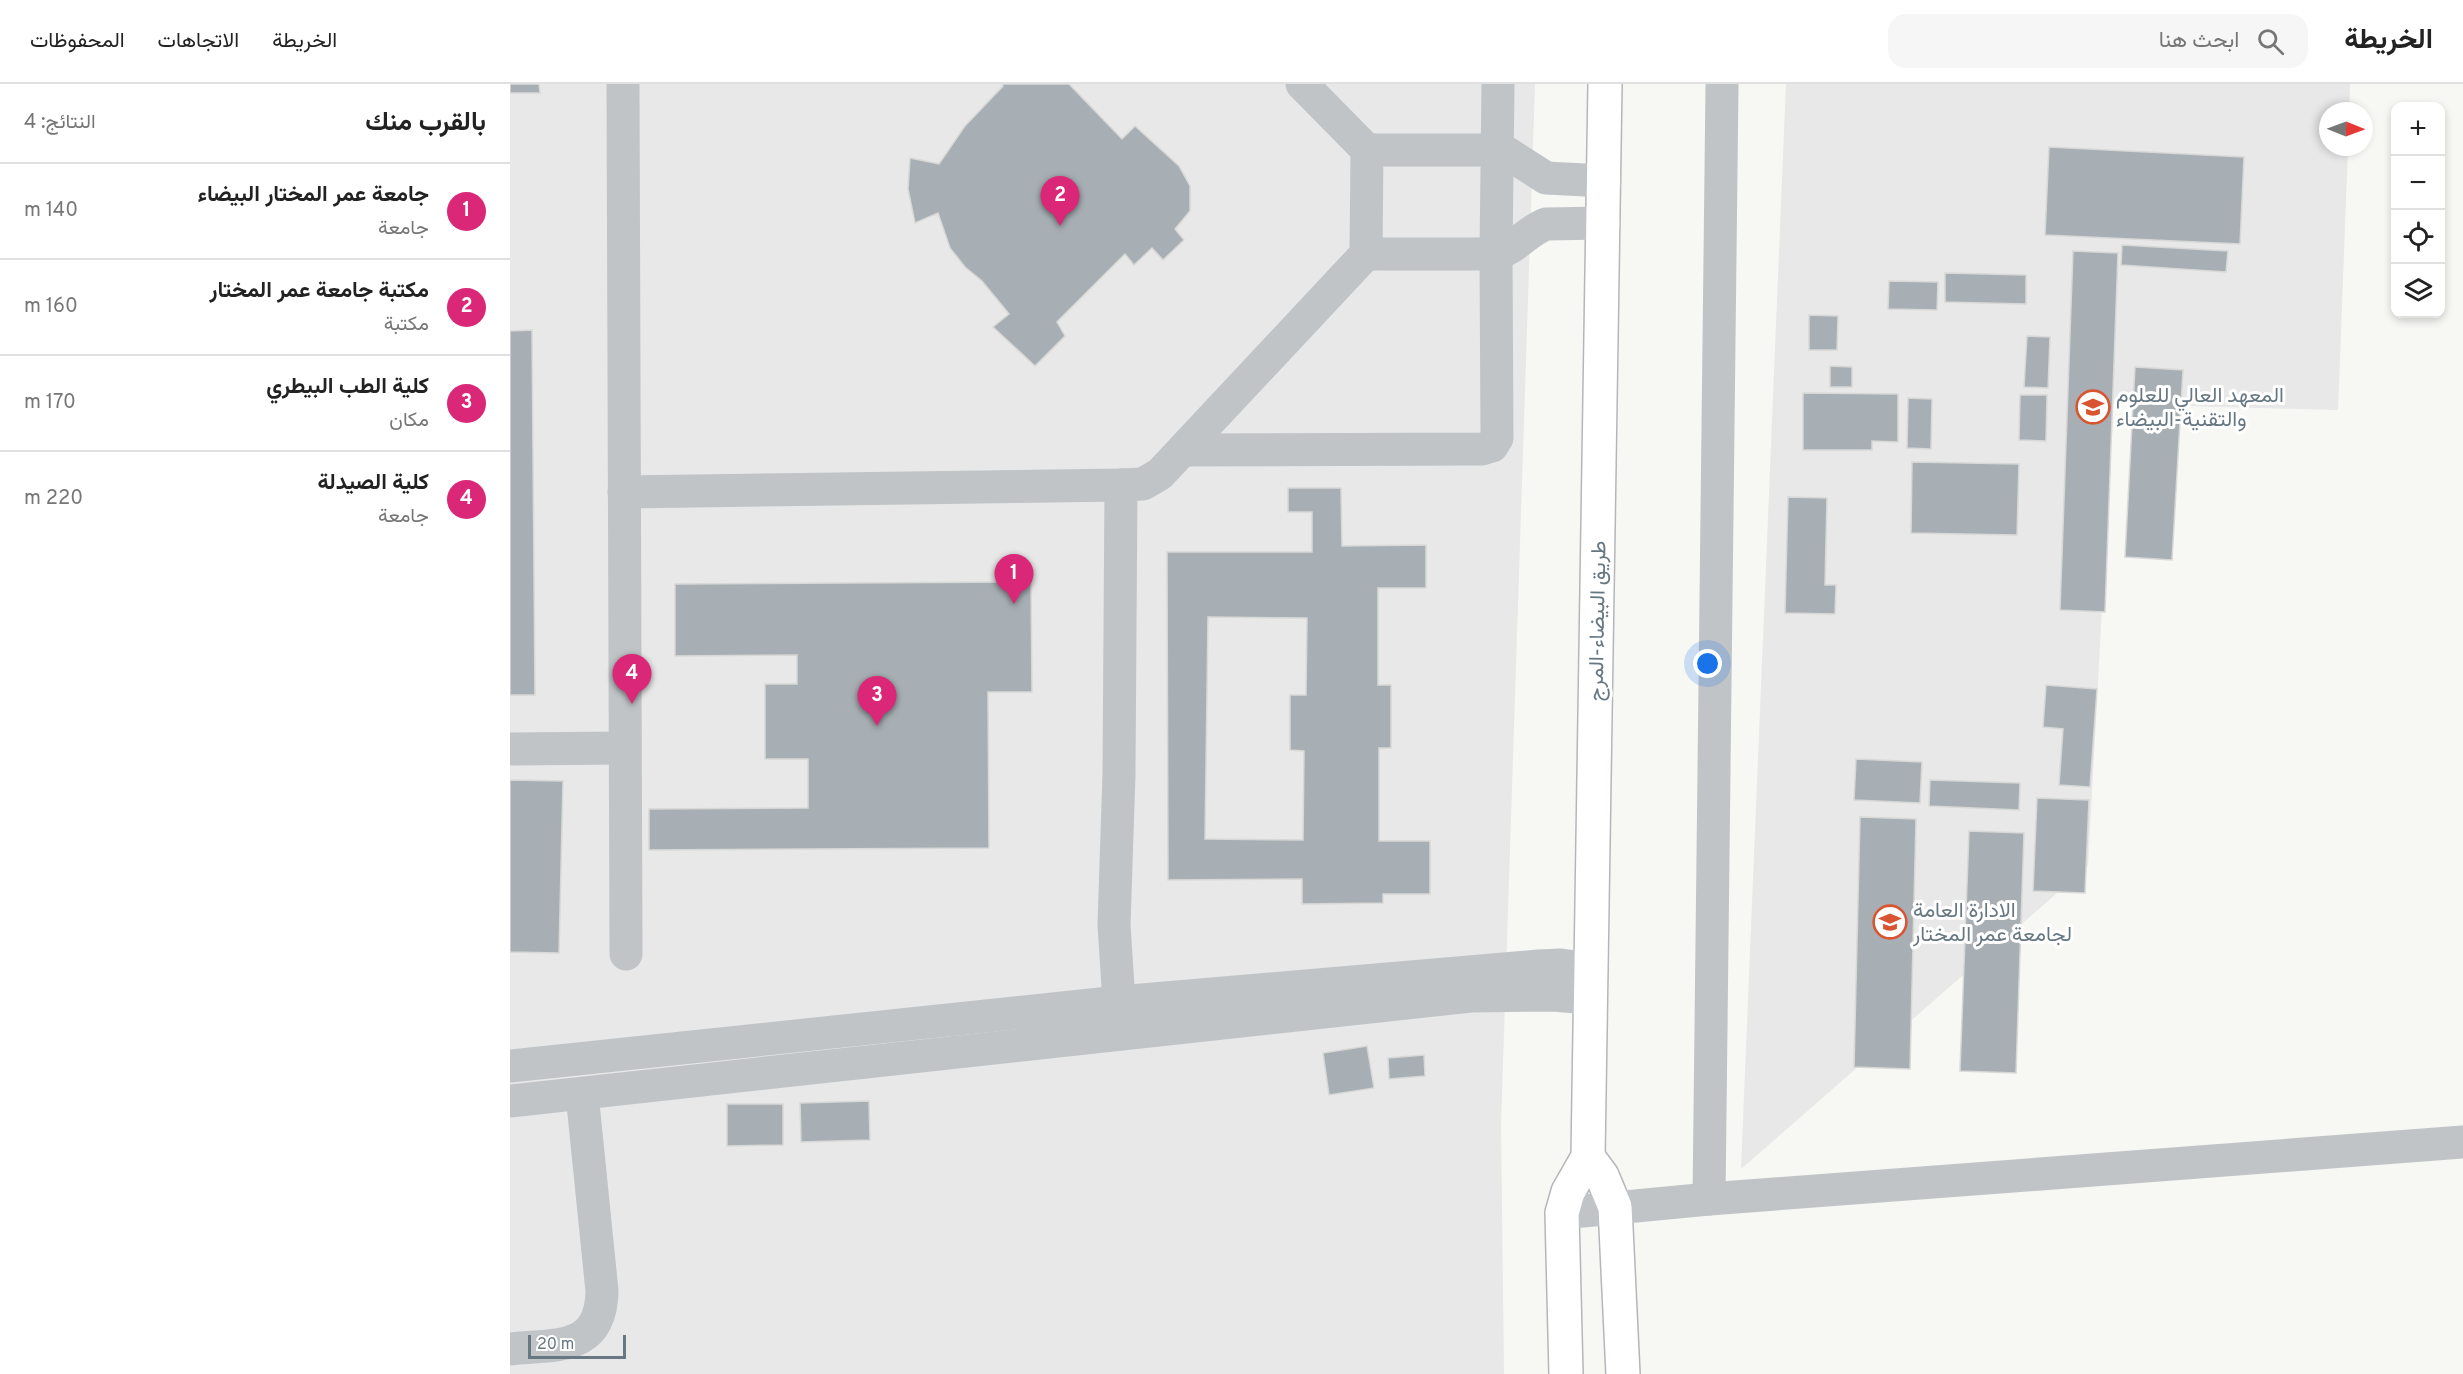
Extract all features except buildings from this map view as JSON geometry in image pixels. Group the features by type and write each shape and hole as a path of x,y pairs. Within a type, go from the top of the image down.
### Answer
{"highway":[{"name":"طريق البيضاء-المرج","path":"1566,1374 1562,1214 1568,1192 1588,1157 1605,84"},
{"path":"1588,1157 1602,1176 1615,1207 1623,1374"}],"street":[{"path":"623,84 626,954"},
{"path":"624,492 1121,485 1143,484 1150,481 1184,450 1366,254 1367,150 1302,84"},
{"path":"1184,450 1482,449 1492,446 1497,438 1496,150 1498,84"},
{"path":"1709,1199 1722,85"},
{"path":"1367,150 1496,150 1507,153 1546,178 1605,182"},
{"path":"1366,254 1496,254 1506,251 1546,224 1604,223"},
{"path":"1119,1002 1114,961 1114,925 1119,774 1121,485"},
{"path":"510,749 625,748"},
{"path":"510,1066 1119,1002 1554,964 1590,983"},
{"path":"510,1101 1471,996 1553,995 1590,983"},
{"path":"510,1349 576,1342 594,1329 602,1308 603,1291 582,1094"},
{"path":"1562,1214 1709,1199 2463,1142"}],"shaded area":[{"path":"510,84 1535,84 1501,1124 1504,1374 510,1374"},
{"path":"1786,84 2350,84 2349,102 2319,102 2319,156 2348,156 2338,410 2113,404 2088,866 1741,1169"}],"place":[{"name":"مكتبة جامعة عمر المختار","path":"1060,226"},
{"name":"المعهد العالي للعلوم والتقنية-البيضاء","path":"2093,407"},
{"name":"جامعة عمر المختار البيضاء","path":"1014,604"},
{"name":"كلية الصيدلة","path":"632,704"},
{"name":"كلية الطب البيطري","path":"877,726"},
{"name":"الادارة العامة لجامعة عمر المختار","path":"1890,922"}]}
